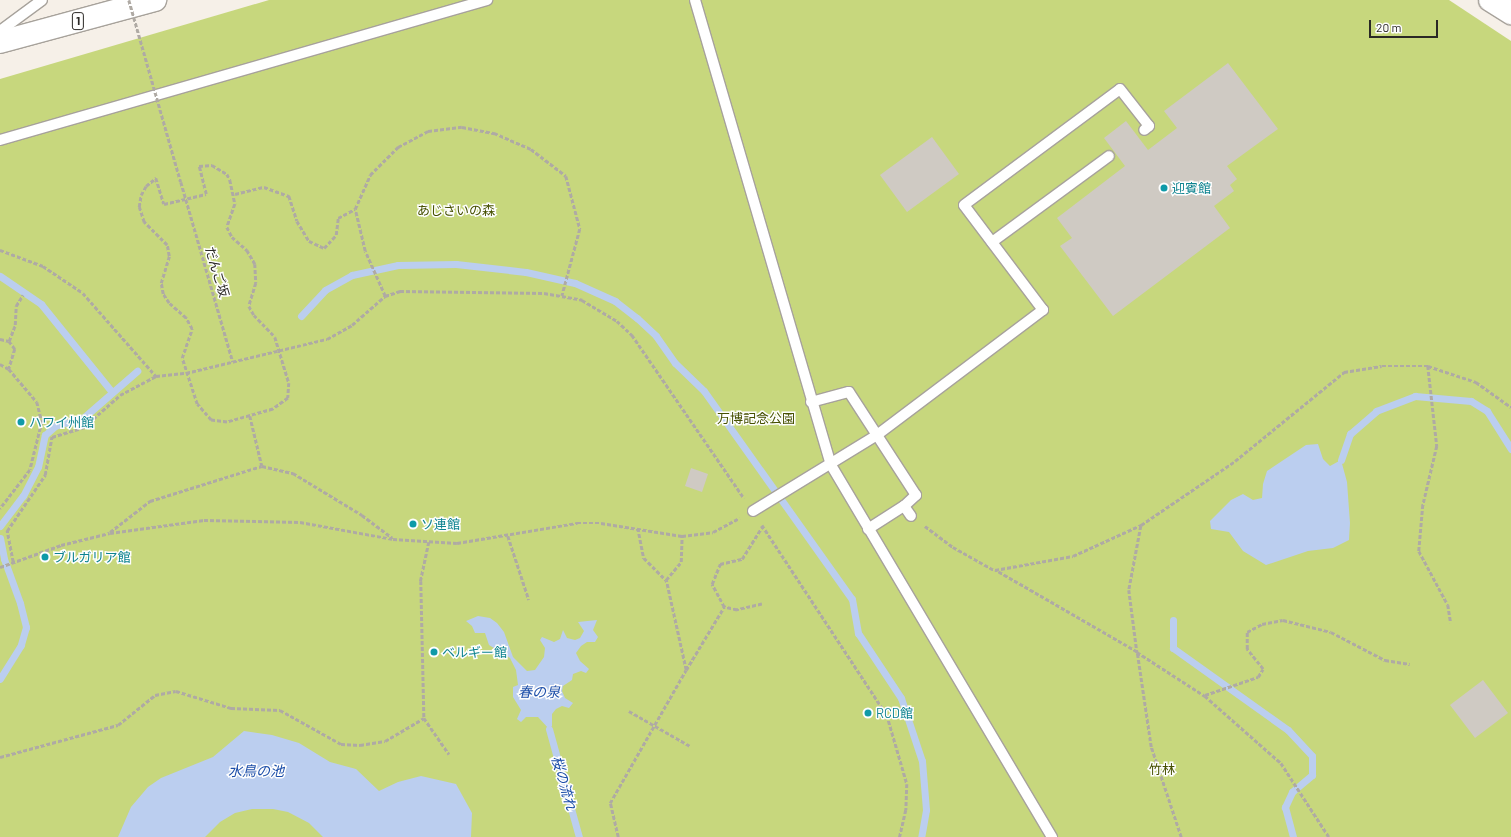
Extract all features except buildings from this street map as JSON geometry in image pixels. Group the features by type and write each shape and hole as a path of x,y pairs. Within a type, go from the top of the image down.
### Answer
{"main road":[{"name":"1","path":"0,42 155,0"},
{"path":"1490,0 1511,13"}],"lane":[{"path":"0,31 42,0"},
{"path":"0,140 488,0"},
{"path":"696,0 811,402 831,465 1052,837"},
{"path":"753,511 831,465 876,435 1043,310 964,205 1120,89 1149,126 1144,130"},
{"path":"992,242 1109,156"},
{"path":"811,402 848,392 916,495 904,506 868,529"},
{"path":"904,506 911,516"}],"path":[{"name":"だんご坂","path":"129,0 186,199 190,218 233,362"},
{"path":"385,296 366,251 355,210 370,175 398,147 428,131 462,127 494,133 531,149 566,176 580,229 562,296"},
{"path":"212,165 227,174 234,194 235,204 227,227 232,237 247,250 255,264 256,283 249,306 254,315 275,337 289,383 288,398 273,409 227,422 211,420 197,404 182,358 192,329 186,318 169,303 164,294 162,275 169,256 167,245 144,222 140,207 141,195 146,186 156,178 164,204 206,194 199,166 212,165"},
{"path":"234,194 264,187 289,196 297,221 309,241 324,248 336,235 338,218 355,210"},
{"path":"0,250 43,266 83,293 156,376"},
{"path":"13,562 7,531 45,475 52,438 84,427 120,395 156,376 186,373 233,362 279,351 339,333 385,296 400,291 544,293 582,300 600,309 632,335 753,511 887,715 907,784 906,810 900,837"},
{"path":"9,341 15,325 16,306 23,295"},
{"path":"0,339 9,341 15,349 9,369"},
{"path":"0,364 9,369 37,402 42,422 30,470 0,509"},
{"path":"995,570 1072,556 1141,525 1235,461 1344,372 1382,366 1428,366 1476,382 1511,407"},
{"path":"1428,366 1437,446 1423,505 1419,551 1448,605 1451,624"},
{"path":"250,416 262,466"},
{"path":"110,533 150,501 262,466 293,473 362,515 394,539"},
{"path":"0,566 110,533 204,520 252,519 300,522 394,539 457,543 508,536 577,523 638,528 682,536 713,532 753,511"},
{"path":"911,516 953,547 1137,652 1205,696 1281,763 1329,837"},
{"path":"1141,525 1129,590 1151,747 1181,837"},
{"path":"762,604 737,610 724,607 712,584 720,564 742,559 763,526"},
{"path":"638,528 644,558 666,580 686,670"},
{"path":"508,536 529,600"},
{"path":"666,580 681,562 682,536"},
{"path":"429,542 421,581 424,718 449,754"},
{"path":"618,837 610,803 724,607"},
{"path":"1205,696 1258,676 1262,669 1247,649 1247,632 1262,624 1283,620 1331,632 1385,660 1410,664"},
{"path":"0,758 118,725 155,695 176,690 231,708 280,710 341,744 360,745 385,741 424,718"},
{"path":"630,711 690,746"}],"green space":[{"name":"万博記念公園","path":"269,0 1449,0 1511,41 1511,837 0,837 0,79"}],"water":[{"path":"1318,444 1323,459 1330,466 1341,460 1347,482 1350,523 1349,540 1333,548 1308,551 1266,565 1243,551 1229,532 1211,529 1210,521 1231,500 1243,494 1253,500 1262,498 1263,484 1267,471 1306,445"},
{"name":"春の泉","path":"478,616 490,618 497,623 504,632 513,657 527,671 535,670 544,657 545,648 540,640 542,637 554,642 560,639 563,630 567,638 575,640 580,638 584,631 578,622 597,620 593,630 598,637 595,642 587,642 581,646 576,653 580,661 589,669 586,673 581,671 573,674 572,680 563,686 562,691 565,698 573,703 569,708 562,706 556,709 552,714 552,726 549,729 538,717 526,717 521,722 517,719 521,710 513,697 513,687 518,685 516,670 510,658 489,645 485,633 475,633 472,626 466,621"},
{"name":"水鳥の池","path":"244,731 272,735 299,743 330,762 356,769 379,791 398,782 421,776 456,784 472,813 471,837 323,837 309,823 288,812 273,809 252,809 235,813 220,822 205,837 118,837 131,807 148,787 161,778 213,757"}],"waterway":[{"path":"301,316 325,290 352,275 398,265 456,264 526,272 575,283 615,301 637,318 656,336 675,363 704,391 852,599 858,633 901,698 922,761 926,810 921,837"},
{"path":"0,276 41,304 112,392"},
{"path":"0,526 23,496 38,467 45,435 55,426 83,418 137,371"},
{"path":"1341,460 1350,434 1376,411 1415,396 1471,401 1487,411 1511,449"},
{"path":"0,538 4,559 20,603 26,627 21,645 0,679"},
{"path":"1173,620 1173,648 1288,730 1312,756 1312,775 1292,792 1285,807 1293,837"},
{"name":"桜の流れ","path":"549,729 579,837"}],"place":[{"name":"迎賓館","path":"1164,188"},
{"name":"ハワイ州館","path":"21,422"},
{"name":"ソ連館","path":"413,524"},
{"name":"ブルガリア館","path":"45,557"},
{"name":"ベルギー館","path":"434,652"},
{"name":"RCD館","path":"868,713"}],"park label":[{"name":"あじさいの森","path":"456,210"},
{"name":"竹林","path":"1162,769"}]}
